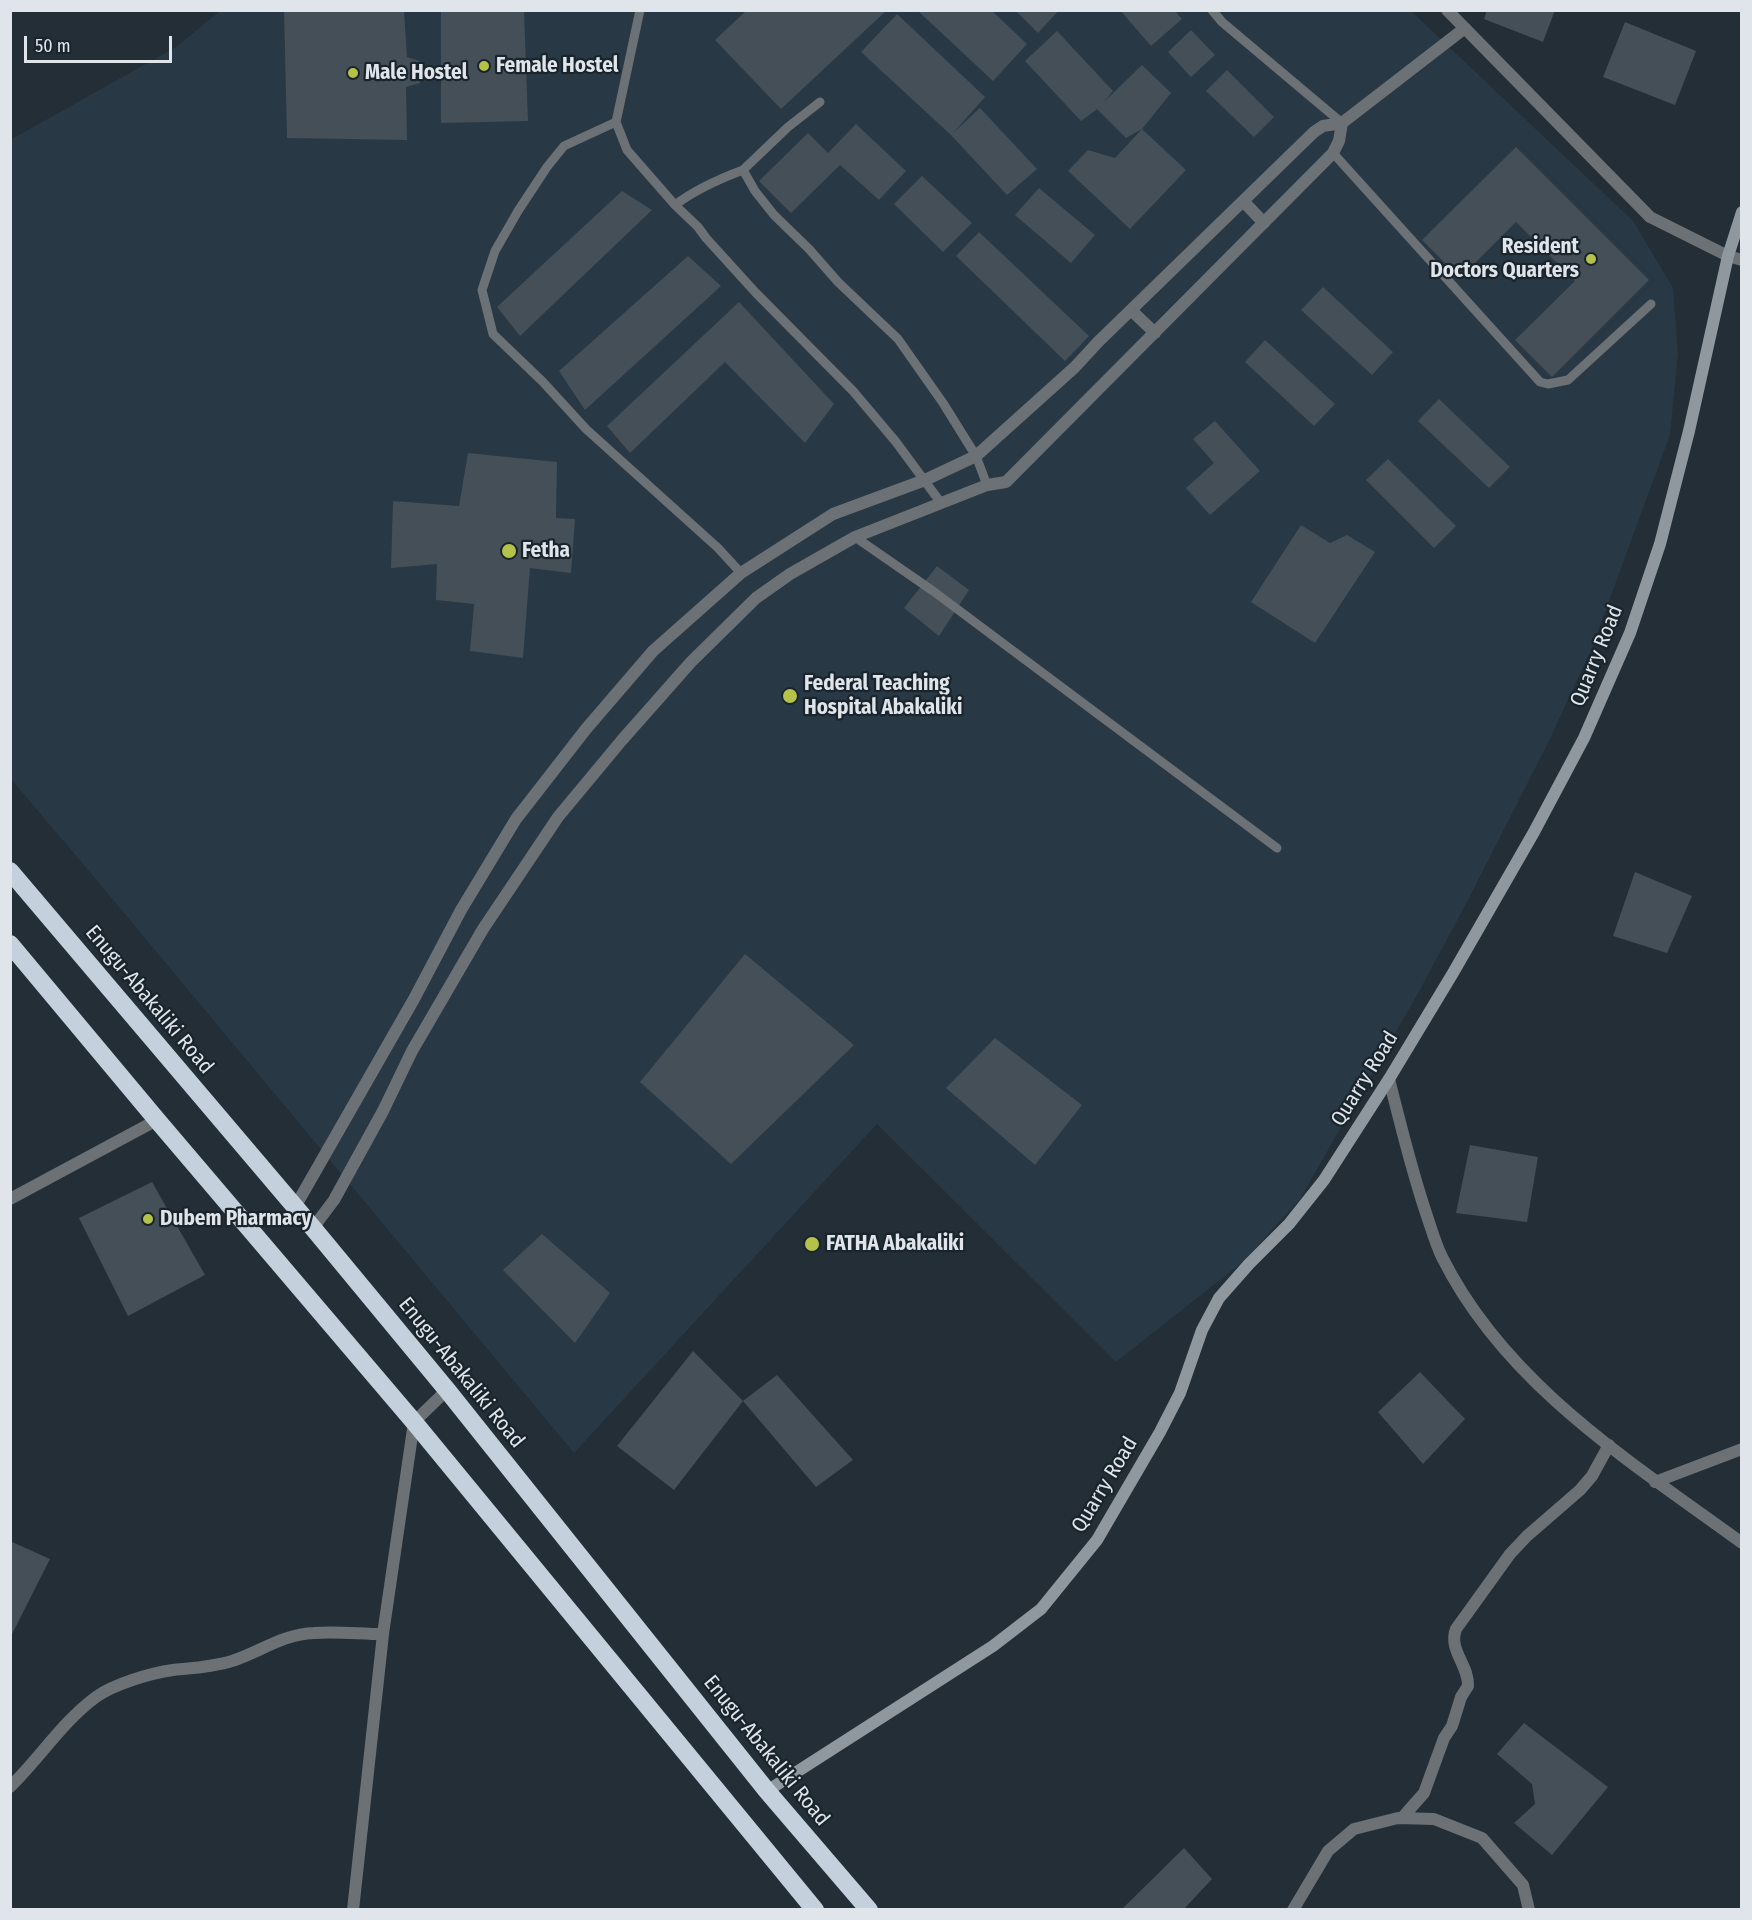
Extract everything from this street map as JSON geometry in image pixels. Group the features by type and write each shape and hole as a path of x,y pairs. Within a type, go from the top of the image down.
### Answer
{"highway":[{"name":"Enugu-Abakaliki Road","path":"10,871 313,1228 447,1390 766,1791 869,1910"},
{"path":"10,944 414,1422 815,1910"}],"street":[{"path":"1447,10 1650,217 1728,256 1742,260"},
{"path":"295,1207 414,999 461,910 516,819 586,729 653,651 741,573 833,514 925,480 976,456 1075,367 1314,132 1323,126 1342,123 1465,28"},
{"path":"313,1228 334,1200 412,1051 483,930 558,818 622,740 691,662 756,598 790,574 855,537 987,485 1006,482 1333,153 1339,141 1342,123"},
{"path":"1243,201 1264,223"},
{"name":"Quarry Road","path":"766,1791 993,1646 1041,1609 1097,1540 1160,1432 1180,1393 1203,1330 1219,1298 1289,1224 1324,1180 1389,1078 1453,973 1534,832 1584,738 1630,633 1660,544 1689,431 1728,256 1742,212"},
{"path":"1131,310 1155,333"},
{"path":"1389,1078 1416,1185 1441,1256 1471,1309 1511,1358 1568,1412 1655,1482 1742,1543"},
{"path":"10,1199 157,1120"},
{"path":"353,1910 383,1634 414,1422 447,1390"},
{"path":"1402,1818 1424,1793 1444,1738 1452,1726 1461,1697 1468,1686 1467,1676 1453,1641 1456,1629 1510,1554 1527,1536 1580,1490 1592,1476 1609,1445"},
{"path":"1655,1482 1742,1449"},
{"path":"10,1787 64,1725 97,1696 130,1681 170,1670 201,1668 232,1661 289,1637 313,1633 383,1634"},
{"path":"1293,1910 1328,1851 1354,1829 1402,1818 1434,1819 1482,1838 1523,1885 1529,1910"}],"lane":[{"path":"640,10 616,122 627,150 779,318 853,391 896,442 941,502"},
{"path":"1212,10 1222,22 1342,123"},
{"path":"675,205 708,184 743,170 788,127 820,102"},
{"path":"616,122 564,147 547,166 518,211 495,251 482,290 493,334 543,382 586,429 718,548 741,573"},
{"path":"1333,153 1540,382 1548,384 1568,380 1651,304"},
{"path":"743,170 755,191 774,215 809,249 838,282 898,339 976,456 987,485"},
{"path":"855,537 933,591 1277,848"}],"shaded area":[{"name":"Federal Teaching Hospital Abakaliki","path":"220,11 1411,11 1633,221 1673,288 1678,353 1670,435 1591,650 1549,741 1468,900 1421,988 1300,1199 1244,1261 1116,1362 877,1124 574,1453 11,779 10,140 176,47"}],"building":[{"name":"Male Hostel","path":"284,10 404,10 407,57 423,62 420,83 406,87 407,140 287,138"},
{"name":"Female Hostel","path":"441,10 524,10 528,121 441,123"},
{"path":"747,10 887,10 781,109 715,40"},
{"path":"917,10 991,10 1027,44 993,81"},
{"path":"1015,10 1059,10 1038,33"},
{"path":"1120,10 1174,10 1182,19 1151,46"},
{"path":"1487,10 1555,10 1543,42 1484,19"},
{"path":"897,14 985,97 953,133 980,108 1037,169 1007,195 951,135 861,52"},
{"path":"1625,22 1696,51 1675,105 1603,77"},
{"path":"1191,30 1215,55 1191,77 1168,52"},
{"path":"1057,31 1113,91 1104,102 1142,65 1171,93 1142,129 1126,138 1097,109 1081,121 1025,61"},
{"path":"1227,70 1274,117 1254,137 1206,91"},
{"path":"856,124 906,171 879,200 840,165 791,213 759,181 808,133 828,153"},
{"path":"1142,129 1186,170 1130,229 1068,171 1088,150 1115,158"},
{"name":"Resident Doctors Quarters","path":"1516,147 1649,280 1552,377 1515,340 1575,281 1516,222 1460,278 1422,240"},
{"path":"922,176 972,223 943,252 894,204"},
{"path":"1039,188 1095,235 1071,263 1015,215"},
{"path":"622,191 652,210 520,336 497,307"},
{"path":"979,232 1089,336 1065,361 956,256"},
{"path":"688,256 721,286 585,410 559,371"},
{"path":"1323,287 1393,352 1372,375 1301,310"},
{"path":"739,302 834,404 805,443 725,362 630,453 607,426"},
{"path":"1265,340 1335,404 1314,426 1245,362"},
{"path":"1439,399 1510,467 1489,488 1418,421"},
{"path":"1215,421 1260,471 1210,515 1186,488 1214,463 1193,439"},
{"path":"468,453 557,462 556,518 575,519 571,573 530,568 523,658 470,651 474,604 436,600 437,564 391,568 393,501 459,506"},
{"path":"1388,459 1456,526 1434,548 1366,480"},
{"path":"1301,525 1330,543 1347,535 1375,552 1315,643 1251,602"},
{"path":"937,566 969,590 939,636 904,608"},
{"path":"1635,872 1692,896 1667,953 1613,936"},
{"path":"745,954 854,1045 731,1164 640,1082"},
{"path":"995,1038 1082,1105 1035,1165 946,1088"},
{"path":"1470,1145 1538,1157 1527,1222 1456,1213"},
{"path":"152,1182 205,1275 128,1316 79,1218"},
{"path":"542,1234 610,1293 575,1343 503,1270"},
{"path":"693,1351 743,1401 674,1490 617,1446"},
{"path":"1420,1372 1465,1419 1423,1464 1378,1412"},
{"path":"777,1375 853,1460 816,1487 743,1401"},
{"path":"10,1541 50,1559 10,1638"},
{"path":"1524,1723 1608,1787 1552,1855 1514,1823 1535,1804 1532,1784 1497,1754"},
{"path":"1184,1848 1212,1879 1183,1910 1121,1910"}],"place":[{"name":"Female Hostel","path":"484,66"},
{"name":"Male Hostel","path":"353,73"},
{"name":"Resident Doctors Quarters","path":"1591,259"},
{"name":"Fetha","path":"509,551"},
{"name":"Federal Teaching Hospital Abakaliki","path":"790,696"},
{"name":"Dubem Pharmacy","path":"148,1219"},
{"name":"FATHA Abakaliki","path":"812,1244"}]}
